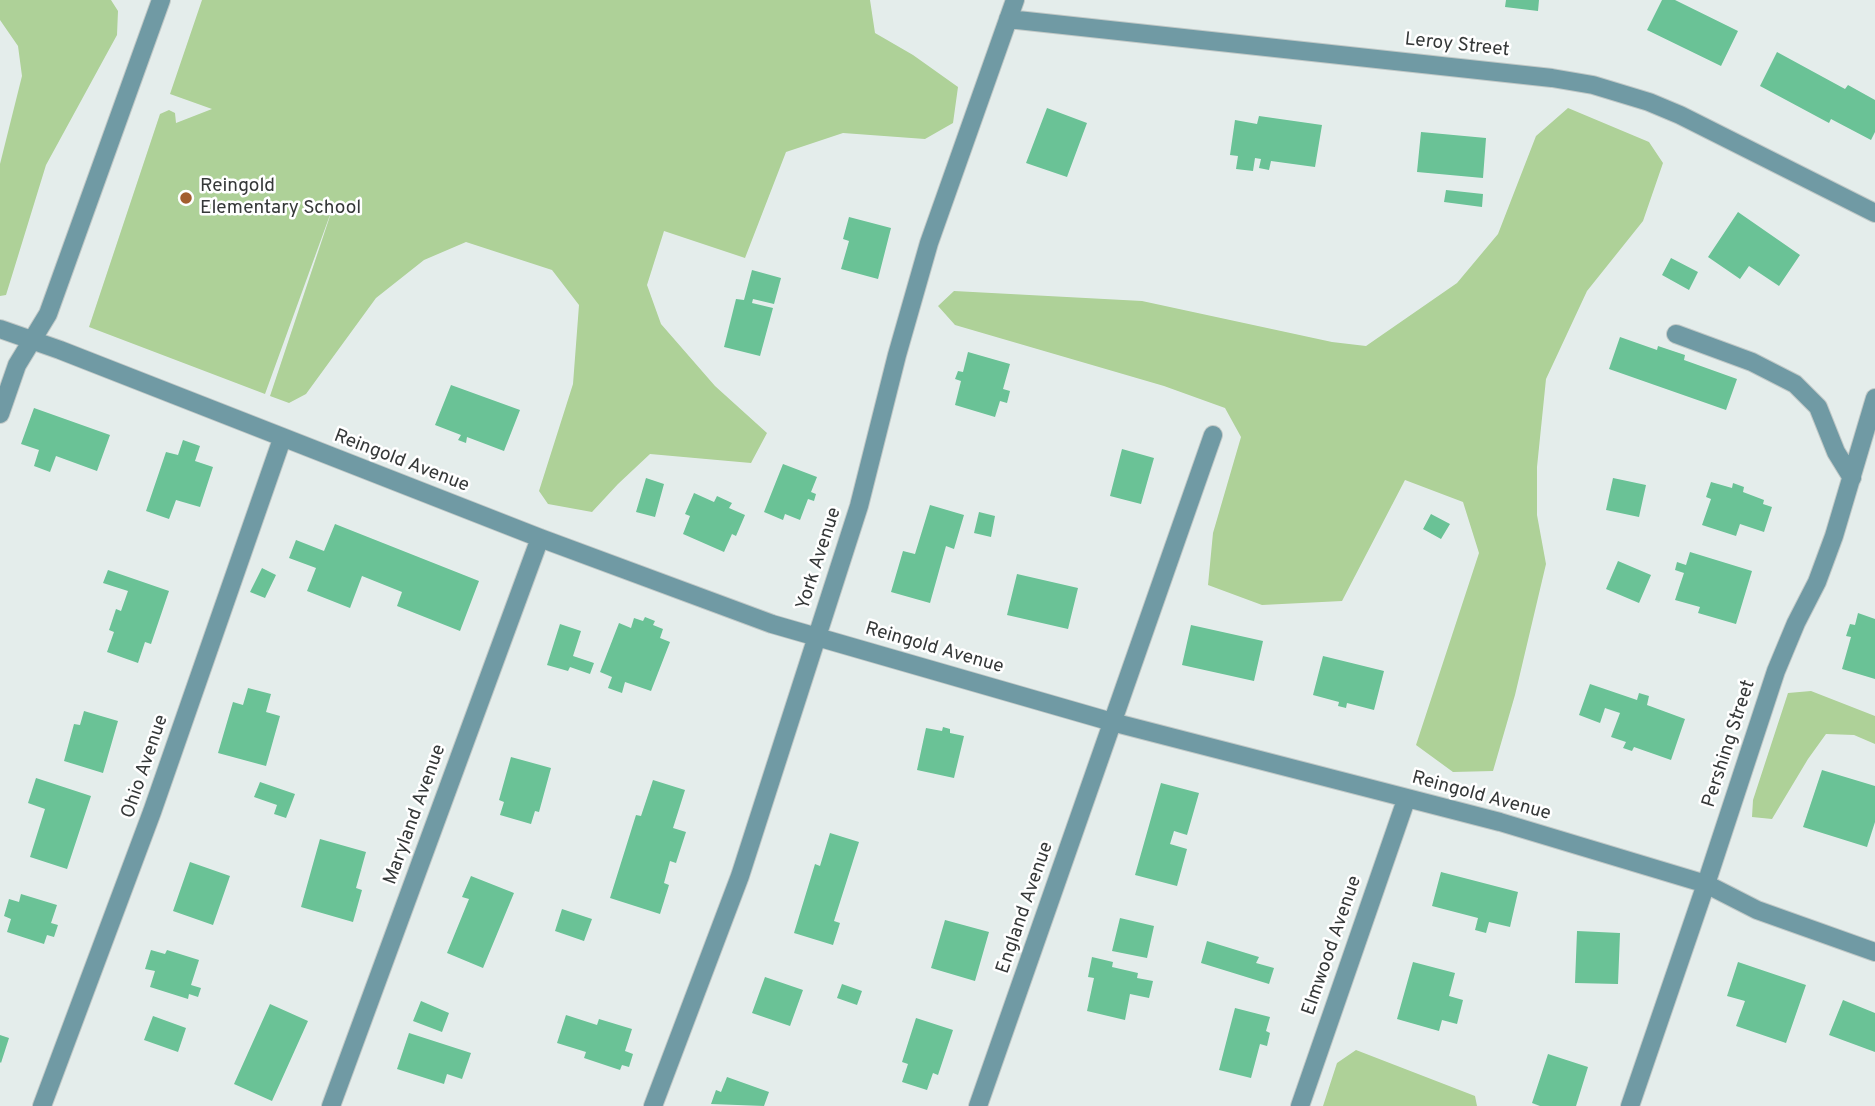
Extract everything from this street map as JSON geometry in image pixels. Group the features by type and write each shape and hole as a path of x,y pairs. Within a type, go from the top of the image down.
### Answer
{"street":[{"path":"0,414 17,365 48,314 161,0"},
{"name":"York Avenue","path":"653,1106 740,876 859,506 900,343 929,243 1015,0"},
{"name":"Leroy Street","path":"1008,19 1552,78 1593,85 1649,102 1680,115 1875,213"},
{"name":"Reingold Avenue","path":"0,329 540,538 817,639 1112,722 1406,800 1500,822 1706,884 1757,910 1875,952"},
{"path":"1676,334 1752,362 1795,384 1818,407 1836,452 1852,478"},
{"name":"Pershing Street","path":"1630,1106 1776,671 1817,582 1852,478 1875,398"},
{"name":"England Avenue","path":"978,1106 1213,435"},
{"name":"Ohio Avenue","path":"42,1106 152,813 282,439"},
{"name":"Maryland Avenue","path":"331,1106 540,538"},
{"name":"Elmwood Avenue","path":"1300,1106 1406,800"}],"green space":[{"path":"0,0 111,0 118,11 117,35 46,165 6,295 0,296 0,164 22,76 18,46 0,20"},
{"name":"Reingold Elementary School","path":"202,0 870,0 875,33 913,55 958,87 953,123 925,139 843,133 786,152 745,258 664,231 647,285 661,324 715,386 767,433 751,463 650,454 592,512 548,504 539,491 573,384 579,305 552,270 466,242 424,260 376,298 306,394 289,403 270,396 335,201 265,394 89,327 160,114 169,110 175,113 176,123 212,109 170,94"},
{"path":"1568,108 1649,142 1663,163 1643,221 1587,291 1546,379 1537,467 1537,515 1546,564 1515,695 1493,771 1453,772 1416,745 1479,553 1463,502 1405,480 1342,601 1262,605 1208,585 1213,533 1241,437 1225,408 1164,386 955,325 938,306 954,291 1142,301 1332,342 1366,346 1457,283 1498,234 1536,136"},
{"path":"1811,691 1875,716 1875,744 1854,735 1826,734 1772,819 1752,817 1753,800 1788,693"},
{"path":"1356,1050 1475,1096 1477,1106 1323,1106 1337,1063"}],"building":[{"path":"1506,0 1539,0 1538,11 1505,7"},
{"path":"1662,0 1675,0 1738,31 1721,66 1647,30"},
{"path":"1777,52 1845,89 1848,85 1875,100 1875,132 1871,140 1831,119 1829,123 1760,86"},
{"path":"1047,108 1087,123 1067,177 1026,163"},
{"path":"1259,116 1322,125 1315,167 1271,161 1269,170 1259,168 1261,159 1255,158 1253,171 1236,169 1238,156 1230,155 1235,120 1257,124"},
{"path":"1421,132 1486,138 1483,178 1417,172"},
{"path":"1446,190 1483,194 1482,207 1444,202"},
{"path":"1738,212 1800,255 1779,286 1749,266 1740,279 1708,257"},
{"path":"849,217 891,228 878,279 841,269 849,241 843,239"},
{"path":"1671,258 1698,272 1689,290 1662,275"},
{"path":"752,270 781,278 774,304 753,299 752,303 773,308 760,356 724,347 736,299 744,300"},
{"path":"1620,337 1657,350 1658,346 1685,355 1684,360 1737,379 1726,410 1609,369"},
{"path":"968,352 1010,364 1003,389 1010,391 1007,403 1000,401 995,417 955,405 961,381 955,379 958,371 963,372"},
{"path":"451,385 520,410 504,451 467,437 466,443 458,440 461,435 435,425"},
{"path":"34,408 110,435 97,471 56,456 50,472 34,466 39,450 21,444"},
{"path":"183,440 200,446 195,461 213,467 200,507 176,500 169,519 146,511 166,452 178,455"},
{"path":"1122,449 1154,458 1141,504 1110,496"},
{"path":"783,464 817,477 811,492 816,494 814,501 808,499 800,520 785,514 783,520 764,512"},
{"path":"646,478 664,484 655,517 636,512"},
{"path":"1613,478 1646,485 1639,517 1606,510"},
{"path":"1711,482 1732,488 1733,483 1744,487 1743,492 1764,500 1763,504 1772,507 1764,532 1740,524 1736,536 1702,525 1711,499 1706,497"},
{"path":"694,493 714,502 717,496 732,503 729,508 745,515 736,536 732,534 724,552 683,534 690,516 685,514"},
{"path":"930,505 964,515 954,549 946,546 930,603 891,592 903,551 915,554"},
{"path":"979,512 995,516 991,537 974,533"},
{"path":"1431,514 1450,524 1441,539 1423,529"},
{"path":"335,524 479,581 460,631 397,606 402,592 362,576 350,608 307,591 316,568 289,558 296,540 324,551"},
{"path":"1690,552 1752,571 1736,624 1698,613 1700,607 1675,600 1684,573 1675,570 1677,562 1686,565"},
{"path":"1618,561 1651,575 1639,603 1606,589"},
{"path":"262,568 276,575 265,598 250,592"},
{"path":"108,570 169,591 151,644 145,642 138,663 107,652 114,632 109,630 116,609 121,611 128,591 103,583"},
{"path":"1017,574 1078,588 1068,629 1007,615"},
{"path":"1858,613 1875,619 1875,679 1842,669 1851,637 1846,636 1850,624 1855,625"},
{"path":"645,617 655,621 653,625 663,629 660,638 670,642 651,691 625,682 622,693 608,688 612,677 600,672 619,623 631,628 634,618 643,621"},
{"path":"560,624 581,631 573,656 594,663 590,674 570,667 568,671 547,665"},
{"path":"1191,625 1263,641 1254,681 1182,665"},
{"path":"1323,656 1384,671 1374,710 1347,703 1346,708 1338,706 1339,702 1313,695"},
{"path":"1590,684 1637,700 1639,693 1649,696 1647,705 1685,719 1671,760 1634,747 1632,751 1623,748 1626,742 1611,737 1620,713 1605,708 1600,723 1579,715"},
{"path":"248,688 271,694 266,712 280,716 266,766 218,753 233,702 243,705"},
{"path":"84,711 118,721 103,773 64,761 74,724 80,725"},
{"path":"943,727 950,729 950,733 964,736 954,778 917,770 926,728 942,731"},
{"path":"511,757 551,768 539,812 535,811 531,824 500,815 504,802 499,800"},
{"path":"1822,770 1875,786 1875,822 1867,847 1803,827"},
{"path":"36,778 91,796 67,869 30,857 45,809 28,803"},
{"path":"653,780 685,790 673,828 686,832 676,863 670,861 664,883 669,885 660,914 610,898 636,815 641,816"},
{"path":"260,782 295,794 286,818 274,814 277,805 254,797"},
{"path":"1161,783 1199,793 1187,835 1174,831 1170,844 1187,849 1177,886 1135,875"},
{"path":"830,833 859,842 834,921 840,923 833,945 794,933 815,864 820,866"},
{"path":"320,839 366,852 356,888 362,890 353,922 301,907"},
{"path":"190,862 230,876 213,925 173,911"},
{"path":"1441,872 1518,892 1510,927 1489,922 1486,933 1475,930 1478,918 1432,906"},
{"path":"471,876 514,893 483,968 447,953 469,899 462,897"},
{"path":"21,894 57,905 51,923 58,925 54,937 47,935 44,944 7,932 11,919 4,916 9,899 19,902"},
{"path":"562,909 592,919 584,941 555,931"},
{"path":"1120,918 1154,926 1147,958 1112,951"},
{"path":"945,920 989,932 975,981 931,968"},
{"path":"1577,931 1620,933 1618,984 1575,983"},
{"path":"1207,941 1259,957 1256,963 1274,968 1269,984 1201,963"},
{"path":"151,950 165,954 167,950 199,960 191,985 201,988 198,997 189,994 188,999 150,987 155,971 145,969"},
{"path":"1092,957 1113,962 1112,967 1138,973 1137,978 1153,981 1149,998 1130,994 1125,1020 1087,1011 1094,978 1088,977"},
{"path":"1413,962 1455,973 1449,996 1463,1000 1457,1024 1442,1020 1439,1031 1397,1019"},
{"path":"1738,962 1806,985 1786,1043 1736,1026 1745,1001 1727,996"},
{"path":"765,977 803,990 790,1026 752,1013"},
{"path":"842,984 862,991 857,1005 837,998"},
{"path":"1843,1000 1875,1013 1875,1052 1829,1035"},
{"path":"421,1001 449,1013 442,1032 413,1021"},
{"path":"270,1004 308,1021 272,1101 234,1084"},
{"path":"1235,1008 1270,1017 1266,1031 1270,1033 1267,1046 1260,1044 1251,1078 1219,1070"},
{"path":"566,1015 597,1025 599,1019 632,1029 625,1051 633,1054 629,1067 622,1065 620,1070 584,1058 586,1052 557,1043"},
{"path":"153,1016 186,1028 178,1052 144,1040"},
{"path":"916,1018 953,1030 938,1075 933,1073 927,1090 902,1082 908,1064 902,1062"},
{"path":"409,1033 471,1053 462,1079 447,1074 444,1084 397,1069"},
{"path":"0,1035 9,1038 1,1063 0,1062"},
{"path":"1548,1054 1588,1067 1576,1106 1540,1106 1532,1103"},
{"path":"727,1077 769,1092 764,1106 711,1104 716,1090 721,1092"}],"place":[{"name":"Reingold Elementary School","path":"186,198"}]}
